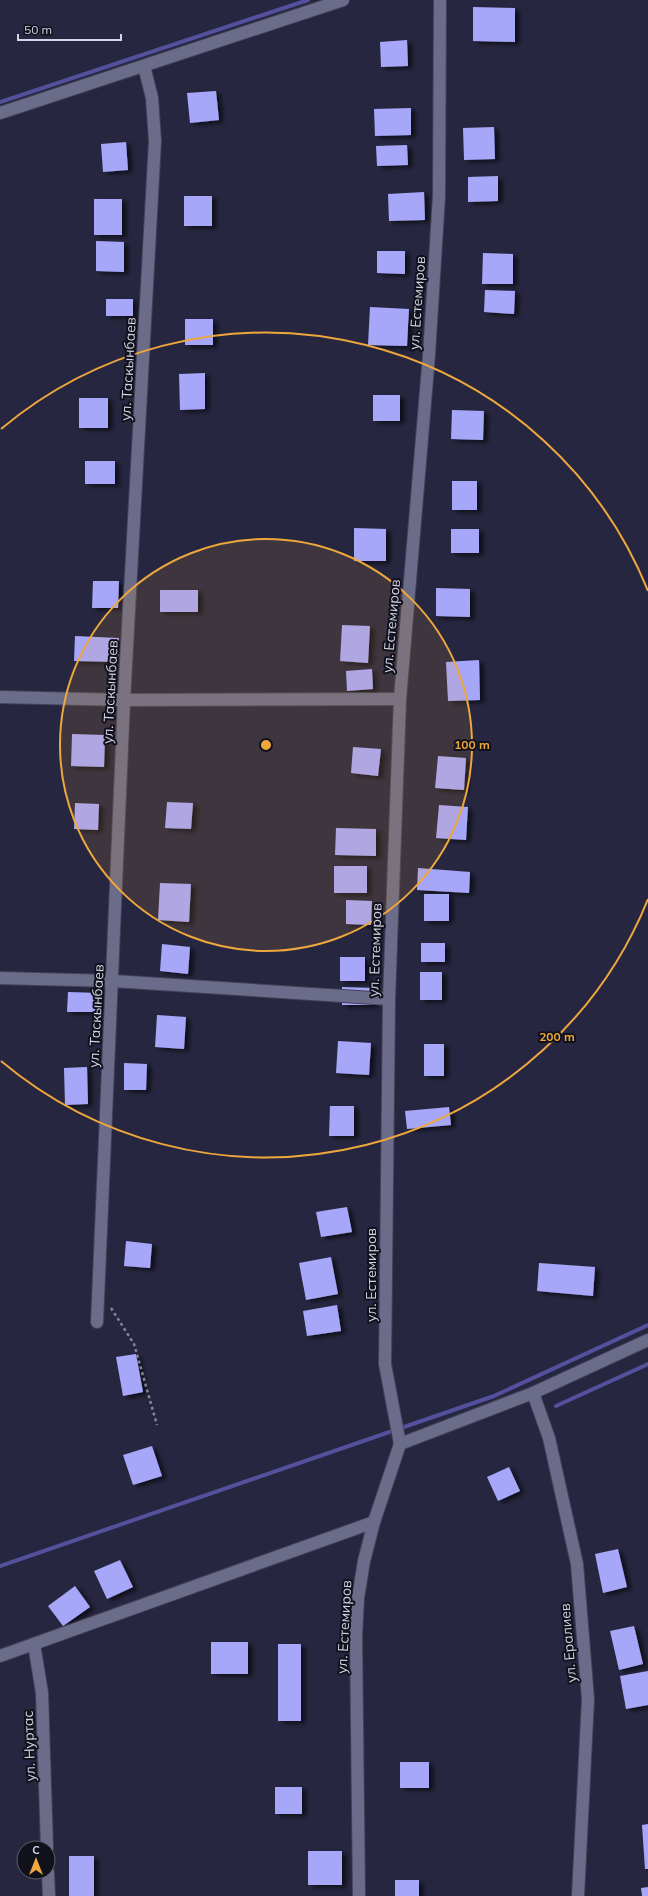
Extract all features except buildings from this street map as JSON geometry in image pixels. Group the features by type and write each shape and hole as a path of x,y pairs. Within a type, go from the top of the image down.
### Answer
{"street":[{"path":"0,113 343,0"},
{"name":"ул. Естемиров","path":"359,1896 356,1636 358,1598 364,1560 374,1522 400,1444 390,1398 385,1364 389,999 400,698 428,363 438,212 440,0"},
{"name":"ул. Таскынбаев","path":"97,1322 124,700 155,141 152,98 144,66"},
{"path":"0,697 124,700 400,698"},
{"path":"0,978 113,981 389,999"},
{"path":"400,1444 533,1393 648,1340"},
{"name":"ул. Ералиев","path":"533,1393 549,1438 576,1564 588,1700 578,1896"},
{"path":"0,1656 374,1522"},
{"name":"ул. Нуртас","path":"34,1644 42,1693 47,1840"},
{"path":"48,1880 49,1896"}],"path":[{"path":"98,1290 134,1344 157,1425"}],"waterway":[{"path":"0,102 308,0"},
{"path":"0,1566 494,1396 648,1325"},
{"path":"556,1406 648,1364"}]}
